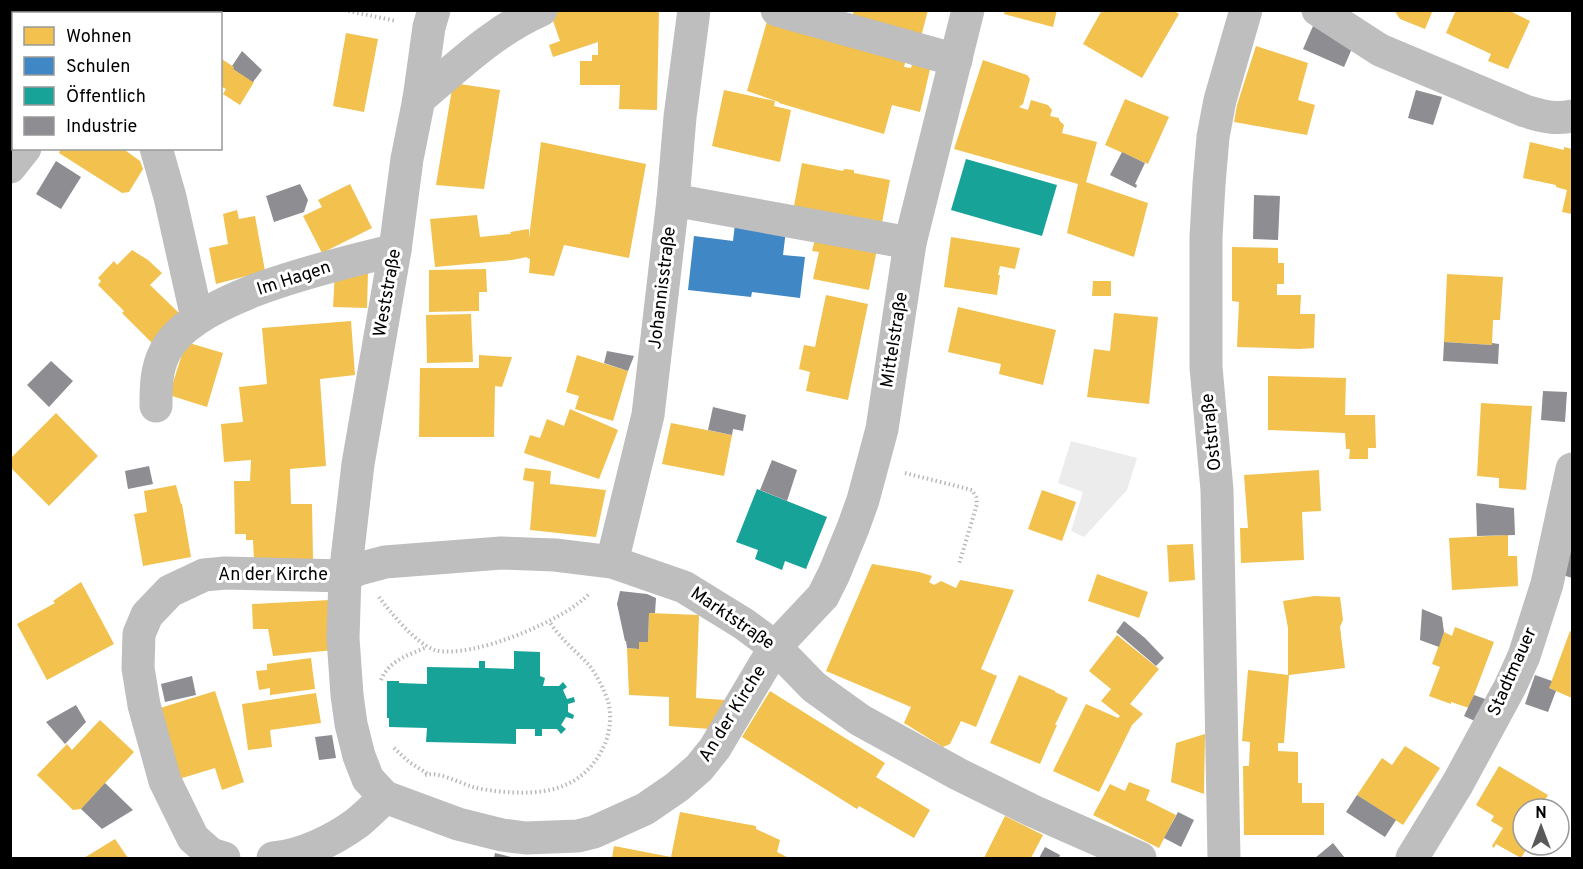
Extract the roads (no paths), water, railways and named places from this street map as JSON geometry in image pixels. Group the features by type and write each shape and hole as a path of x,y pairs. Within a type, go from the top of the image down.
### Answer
{"street":[{"path":"419,99 500,33 541,10"},
{"name":"Johannisstraße","path":"612,562 648,416 674,200 680,117 694,10"},
{"path":"777,10 956,60"},
{"name":"Mittelstraße","path":"775,647 823,596 863,500 882,429 910,243 968,10"},
{"name":"Oststraße","path":"1224,858 1218,490 1206,367 1206,237 1213,137 1220,100 1246,10"},
{"path":"1318,10 1380,50 1525,111 1547,118 1572,116"},
{"name":"Weststraße","path":"345,576 358,464 395,250 407,159 431,19"},
{"path":"10,167 23,150"},
{"path":"157,150 170,197 197,318"},
{"path":"674,200 910,243"},
{"name":"Im Hagen","path":"156,406 158,369 166,350 197,318 225,303 269,285 327,267 395,250"},
{"name":"Stadtmauer","path":"1412,858 1458,783 1510,687 1524,656 1547,584 1572,469"},
{"name":"Marktstraße","path":"345,576 359,569 385,562 501,553 555,555 612,562 684,587 744,624 775,647 814,687 860,720 1022,806 1140,858"},
{"name":"An der Kirche","path":"224,858 211,854 193,838 165,781 144,705 138,668 140,634 147,615 170,591 204,575 225,573 345,576 343,639 347,694 359,756 369,778 385,797 458,824 502,835 526,838 578,836 594,832 645,809 677,787 699,768 716,748 775,647"},
{"path":"273,858 285,858 308,850 336,836 356,823 385,797"},
{"path":"526,838 560,858"}]}
